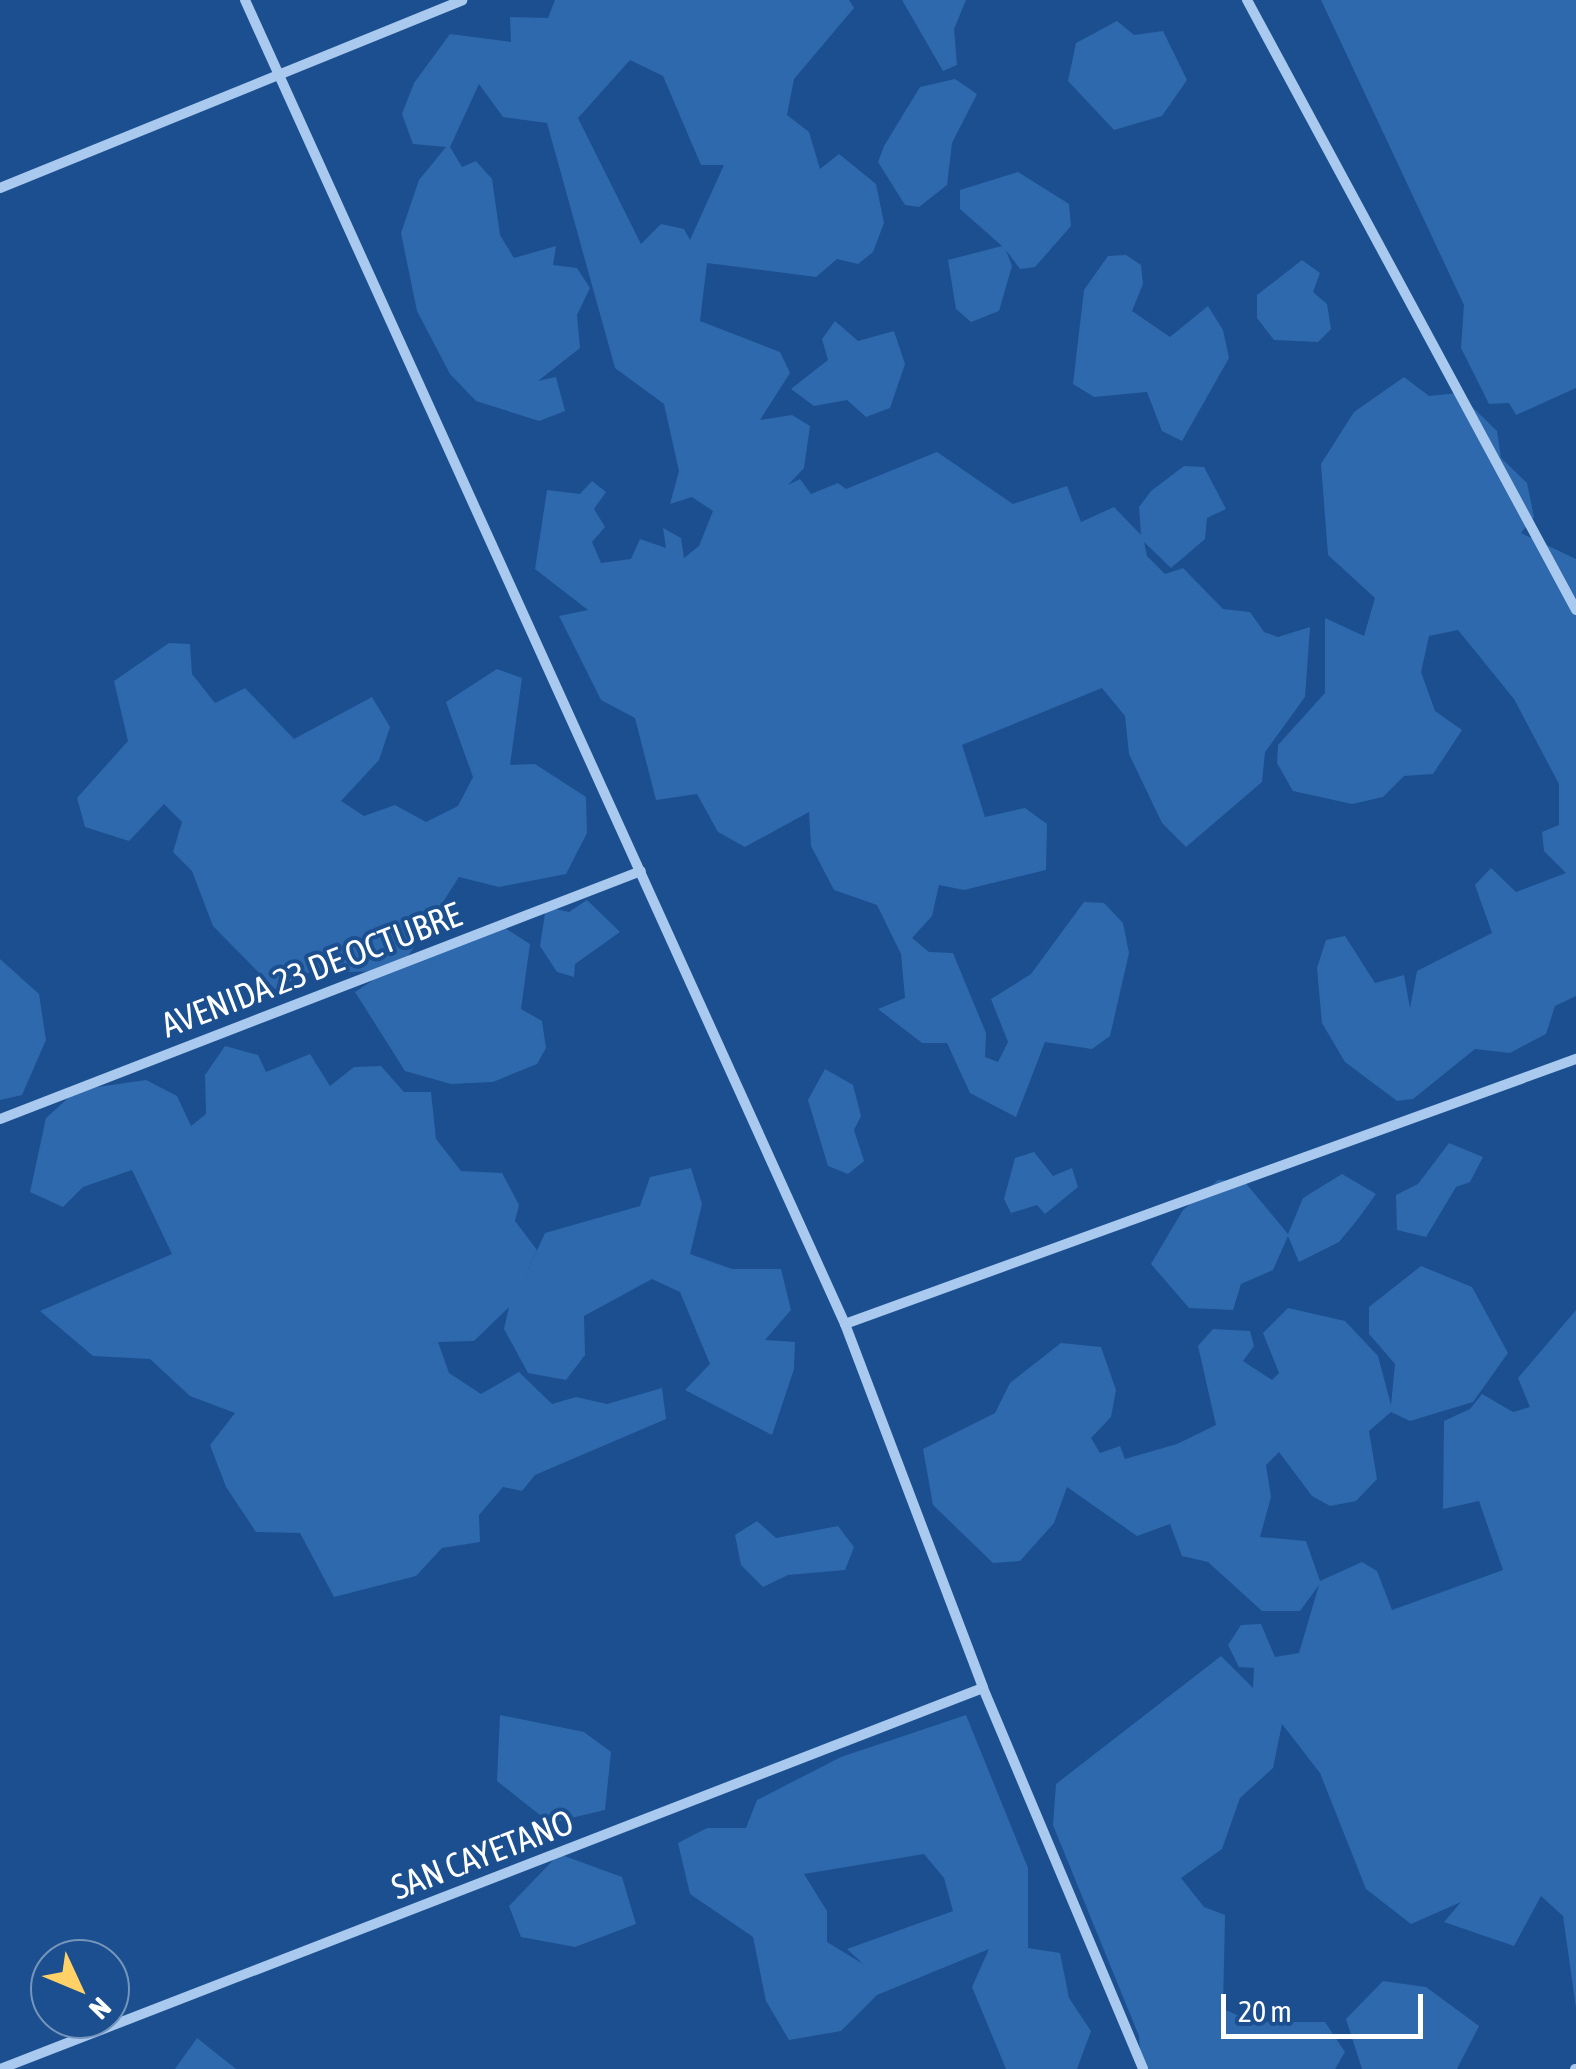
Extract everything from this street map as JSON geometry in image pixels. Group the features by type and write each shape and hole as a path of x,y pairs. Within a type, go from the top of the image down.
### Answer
{"street":[{"path":"245,0 287,78 845,1324 983,1688 1143,2069"},
{"path":"0,188 287,78 462,0"},
{"path":"1247,0 1576,610"},
{"name":"AVENIDA 23 DE OCTUBRE","path":"0,1118 641,870"},
{"path":"845,1324 1576,1060"},
{"name":"SAN CAYETANO","path":"0,2069 983,1688"}],"shaded area":[{"path":"555,0 849,0 854,8 794,79 787,115 809,132 820,169 839,154 876,184 884,223 873,252 858,264 837,259 816,277 707,263 700,321 780,352 790,373 760,420 792,415 810,426 804,468 788,485 800,479 811,494 838,483 846,489 937,452 1013,504 1067,486 1081,522 1114,507 1141,535 1139,507 1151,491 1184,466 1204,467 1226,509 1207,518 1205,539 1171,568 1144,542 1147,556 1165,574 1183,568 1223,609 1250,612 1264,632 1278,637 1310,627 1305,697 1265,752 1262,782 1186,847 1162,823 1129,754 1125,716 1102,688 962,745 985,817 1025,808 1047,824 1046,870 964,890 939,885 932,916 912,938 929,952 953,953 986,1033 985,1057 998,1062 1008,1042 991,999 1031,974 1084,902 1104,903 1123,923 1129,953 1110,1036 1092,1049 1045,1042 1016,1117 970,1093 947,1043 922,1043 878,1009 905,998 901,954 877,905 834,890 811,846 809,812 745,847 718,832 697,794 656,800 635,718 601,700 559,616 588,610 535,569 547,490 580,494 592,481 606,492 594,509 605,527 592,542 601,563 631,559 640,539 666,548 663,528 681,538 684,558 699,546 713,511 692,497 670,504 679,471 664,404 615,368 547,123 503,117 479,84 450,147 462,167 476,161 492,179 500,235 514,258 556,246 553,265 577,268 590,288 577,315 580,348 538,381 556,377 565,411 539,421 476,401 450,374 417,311 401,233 419,180 446,147 413,144 402,114 414,83 450,34 511,42 510,17 548,18","holes":["630,60 663,76 701,165 724,165 690,240 684,229 661,224 641,244 578,118"]},
{"path":"902,0 966,0 954,29 957,65 943,71"},
{"path":"1321,0 1576,0 1576,388 1516,415 1509,403 1489,404 1461,348 1464,305"},
{"path":"1117,21 1134,35 1163,31 1187,80 1162,116 1114,130 1068,81 1076,43"},
{"path":"955,79 977,94 952,143 947,185 919,207 905,205 878,162 884,146 920,87"},
{"path":"1018,172 1069,204 1071,226 1035,267 1020,269 1006,250 1012,266 999,311 971,322 956,309 948,260 1002,246 960,209 960,190"},
{"path":"1126,255 1141,265 1143,284 1132,311 1170,337 1208,306 1223,330 1229,358 1182,441 1162,431 1147,392 1094,397 1073,384 1084,290 1108,256"},
{"path":"1302,260 1320,273 1313,292 1327,304 1331,329 1318,342 1274,340 1257,318 1257,295"},
{"path":"835,321 858,341 894,331 905,364 890,408 866,417 847,400 814,406 791,389 828,360 822,339"},
{"path":"1404,377 1429,396 1458,393 1497,431 1501,458 1527,483 1534,517 1521,533 1576,559 1576,996 1555,1006 1546,1034 1510,1053 1475,1049 1413,1099 1397,1101 1345,1062 1322,1023 1317,968 1326,940 1345,936 1375,983 1404,975 1410,1008 1417,971 1492,933 1475,885 1491,868 1516,892 1566,873 1544,851 1542,832 1559,825 1559,784 1514,699 1458,630 1429,636 1421,672 1435,711 1462,730 1433,774 1404,776 1383,797 1352,804 1293,791 1277,763 1278,745 1325,693 1325,618 1364,636 1375,598 1328,555 1321,464 1354,412"},
{"path":"169,643 190,644 192,674 215,703 245,688 294,739 372,697 390,727 379,760 341,801 364,816 395,805 426,822 458,806 473,777 446,702 497,669 522,678 510,765 535,764 586,797 587,833 566,874 499,887 459,877 403,964 500,925 530,944 521,1009 542,1021 546,1048 537,1064 493,1082 451,1084 405,1071 355,992 387,971 306,973 275,989 213,926 192,871 173,852 182,822 164,804 129,841 85,827 77,798 128,741 114,681"},
{"path":"587,900 620,932 575,964 574,977 557,972 540,946 546,907 569,912"},
{"path":"0,959 39,994 46,1040 22,1095 0,1100"},
{"path":"225,1046 258,1055 266,1072 310,1054 330,1086 354,1067 381,1066 404,1092 431,1092 436,1139 461,1171 502,1173 519,1205 515,1221 537,1250 520,1288 545,1233 640,1206 650,1177 691,1168 702,1204 690,1254 732,1269 781,1269 791,1310 765,1340 795,1342 794,1369 772,1435 685,1390 710,1364 680,1292 652,1279 584,1316 585,1355 566,1380 528,1373 504,1329 509,1307 474,1341 438,1342 449,1373 481,1394 519,1372 552,1404 576,1397 607,1404 662,1388 666,1419 535,1475 522,1491 503,1487 479,1515 480,1542 442,1548 416,1576 334,1597 300,1533 256,1532 226,1487 210,1445 235,1413 190,1396 150,1359 93,1356 40,1311 172,1254 132,1170 83,1187 63,1207 30,1192 46,1118 77,1090 146,1080 177,1096 191,1126 206,1114 205,1075"},
{"path":"825,1069 853,1085 861,1116 854,1130 864,1161 848,1174 828,1166 808,1100"},
{"path":"1449,1143 1483,1157 1470,1182 1456,1187 1426,1237 1397,1230 1396,1195 1418,1184"},
{"path":"1034,1152 1053,1176 1072,1168 1078,1187 1045,1214 1037,1205 1011,1213 1004,1199 1015,1158"},
{"path":"1342,1174 1376,1194 1358,1219 1339,1242 1299,1262 1288,1236 1273,1270 1241,1284 1233,1310 1189,1308 1151,1264 1183,1210 1218,1180 1244,1181 1288,1234 1303,1198"},
{"path":"1421,1266 1472,1287 1508,1353 1473,1402 1410,1421 1391,1412 1369,1431 1377,1479 1356,1501 1330,1506 1312,1496 1279,1452 1266,1465 1271,1497 1260,1537 1306,1541 1320,1581 1362,1562 1377,1571 1392,1610 1503,1570 1479,1501 1443,1509 1444,1421 1470,1409 1482,1394 1513,1412 1530,1407 1518,1378 1576,1310 1576,2008 1563,1916 1541,1896 1514,1946 1444,1922 1461,1902 1411,1924 1366,1889 1320,1773 1282,1724 1273,1768 1240,1798 1222,1849 1181,1878 1204,1907 1225,1915 1223,2009 1254,2022 1325,2022 1345,2052 1335,2069 1141,2069 1139,2036 1053,1825 1056,1784 1221,1656 1253,1688 1254,1668 1239,1667 1228,1645 1241,1625 1261,1624 1275,1657 1299,1653 1319,1585 1300,1611 1262,1611 1208,1562 1182,1556 1170,1524 1137,1536 1067,1487 1054,1523 1020,1561 993,1563 933,1505 923,1449 995,1413 1010,1383 1061,1343 1101,1347 1116,1390 1111,1417 1091,1438 1100,1453 1120,1446 1125,1459 1177,1444 1216,1425 1198,1346 1213,1329 1250,1331 1254,1346 1243,1361 1272,1380 1279,1373 1263,1333 1288,1308 1345,1321 1378,1356 1391,1405 1395,1364 1369,1334 1369,1307"},
{"path":"757,1521 776,1538 838,1526 854,1547 845,1570 788,1575 763,1587 741,1565 735,1535"},
{"path":"500,1715 584,1732 611,1752 605,1810 550,1823 497,1781"},
{"path":"966,1715 1028,1868 1028,1948 1060,1953 1069,1998 1091,2031 1077,2069 1006,2069 972,1987 989,1949 877,1995 841,2031 789,2040 766,2001 753,1937 690,1894 678,1843 707,1828 746,1828 757,1800 841,1757","holes":["924,1854 944,1878 953,1911 847,1949 863,1964 827,1942 827,1911 804,1874"]},
{"path":"559,1854 622,1877 636,1924 575,1947 521,1937 509,1906"},
{"path":"1383,1981 1426,1987 1479,2026 1457,2069 1362,2069 1346,2019"},
{"path":"197,2038 236,2069 175,2069"}]}
